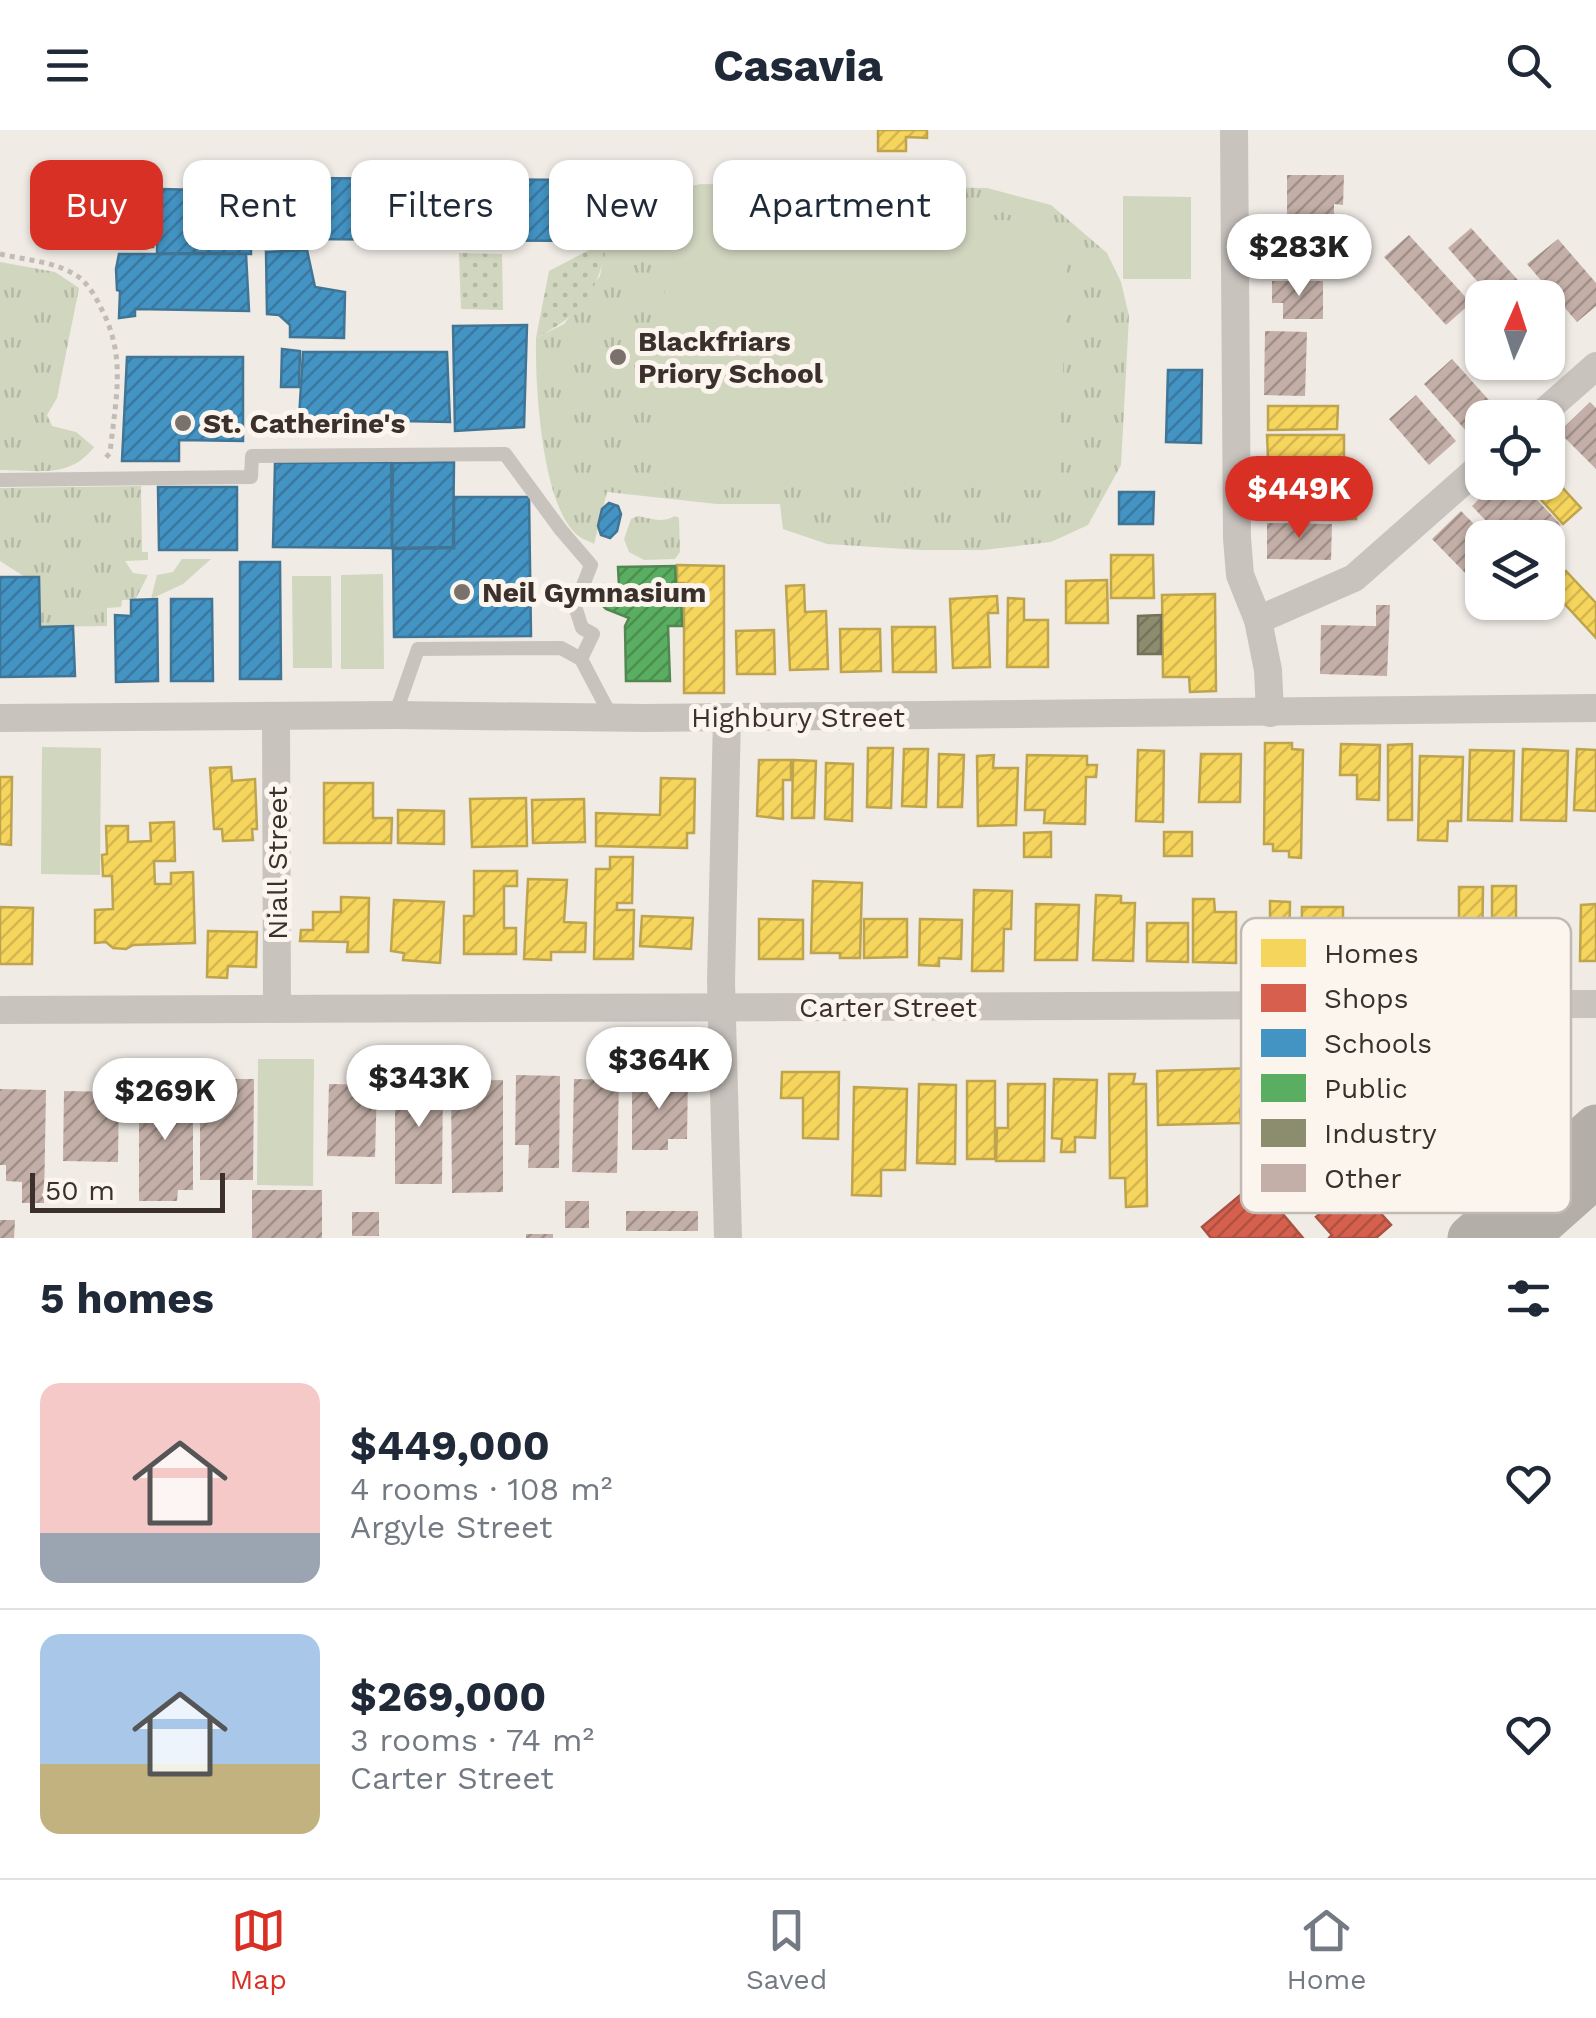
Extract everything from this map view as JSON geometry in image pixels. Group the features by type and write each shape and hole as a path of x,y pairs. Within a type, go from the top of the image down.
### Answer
{"highway":[{"path":"1571,1149 1596,1127"},
{"path":"1571,1197 1596,1174"},
{"path":"1470,1238 1498,1213"},
{"path":"1525,1238 1553,1213"}],"street":[{"path":"1234,130 1237,538 1240,575 1258,620 1268,670 1270,712"},
{"path":"1557,400 1596,366"},
{"path":"1258,620 1354,578 1465,480"},
{"name":"Highbury Street","path":"0,718 612,718 1596,708"},
{"name":"Niall Street","path":"276,716 276,1010"},
{"path":"727,717 721,1008 728,1238"},
{"name":"Carter Street","path":"1571,1004 1596,1004"},
{"name":"Carter Street","path":"0,1010 1241,1006"}],"lane":[{"path":"0,480 252,477 252,456 505,454 560,530 592,565 575,606 582,628 593,634 582,658"},
{"path":"395,716 418,649 561,648 582,658 612,718"}],"path":[{"path":"0,254 44,262 79,276 110,326 118,354 120,384 110,453 99,467"}],"green space":[{"path":"713,184 713,250 966,250 966,188 987,188 1051,205 1107,253 1121,282 1129,316 1121,465 1088,525 1051,542 983,550 827,544 783,529 780,504 717,504 607,492 594,544 580,537 567,523 549,474 539,413 536,338 564,324 600,276 605,250 693,250 693,186"},
{"path":"1123,196 1191,197 1191,279 1123,279"},
{"path":"693,207 713,208 713,250 966,250 966,219 1069,223 1058,491 657,475 666,250 693,250"},
{"path":"589,250 606,250 583,303 564,322 536,338 549,271"},
{"path":"459,253 502,254 503,310 461,309"},
{"path":"0,262 55,272 79,288 57,398 47,415 52,426 76,432 94,447 85,457 63,468 0,470"},
{"path":"141,486 142,552 148,552 148,560 125,561 133,573 148,575 135,600 122,600 121,607 107,608 107,626 40,627 39,577 25,577 0,561 0,488"},
{"path":"638,516 657,520 679,518 680,552 675,559 644,560 629,552 624,539 631,519"},
{"path":"182,559 211,559 183,584 151,599 157,575 173,572"},
{"path":"383,574 384,669 341,669 341,575"},
{"path":"292,576 331,576 332,668 293,668"},
{"path":"42,747 101,748 100,875 41,874"},
{"path":"258,1059 314,1059 313,1186 257,1185"}],"building: Homes":[{"path":"878,130 927,130 927,138 906,137 906,151 878,151"},
{"path":"1268,406 1338,406 1337,429 1268,430"},
{"path":"1267,435 1344,435 1344,459 1268,458"},
{"path":"1268,468 1356,469 1356,492 1267,492"},
{"path":"1565,491 1581,508 1565,522 1541,500 1565,500"},
{"path":"1268,496 1356,496 1356,519 1268,519"},
{"path":"1111,555 1153,555 1154,598 1111,598"},
{"path":"677,565 724,566 724,693 684,693 684,583 677,583"},
{"path":"1565,572 1596,603 1596,638 1565,604"},
{"path":"1107,580 1108,623 1066,623 1066,581"},
{"path":"804,585 805,612 826,611 828,669 790,670 786,586"},
{"path":"1215,594 1216,691 1190,692 1189,677 1163,677 1162,595"},
{"path":"997,596 998,613 988,613 990,667 953,668 950,599"},
{"path":"1008,598 1024,599 1024,620 1048,620 1048,667 1007,667"},
{"path":"892,627 935,627 936,672 893,672"},
{"path":"840,629 880,629 881,671 841,672"},
{"path":"774,630 775,674 737,674 736,631"},
{"path":"1265,743 1292,743 1292,749 1303,750 1301,858 1289,857 1289,851 1273,851 1273,844 1264,844"},
{"path":"1341,744 1380,745 1379,800 1357,799 1357,775 1340,775"},
{"path":"1412,744 1412,820 1388,820 1388,745"},
{"path":"868,748 893,748 891,808 867,807"},
{"path":"904,749 928,749 926,807 902,806"},
{"path":"1523,749 1568,751 1566,821 1521,820"},
{"path":"1577,749 1596,750 1596,811 1574,810"},
{"path":"1138,750 1164,751 1163,822 1136,821"},
{"path":"1470,750 1514,751 1512,821 1468,820"},
{"path":"939,754 964,755 962,807 938,807"},
{"path":"1201,754 1241,754 1240,802 1199,802"},
{"path":"994,755 993,768 1018,768 1016,825 978,826 977,756"},
{"path":"1027,755 1087,756 1087,765 1097,765 1096,777 1086,777 1085,824 1044,823 1045,810 1025,810"},
{"path":"1420,756 1463,757 1461,821 1448,821 1447,841 1418,840"},
{"path":"759,760 791,760 791,780 783,780 783,819 757,816"},
{"path":"793,760 816,761 814,818 792,818"},
{"path":"826,763 853,764 852,821 825,819"},
{"path":"231,767 232,781 255,779 257,829 252,829 253,840 223,841 222,829 214,829 210,768"},
{"path":"0,777 12,777 11,845 0,844"},
{"path":"661,778 695,779 694,833 687,833 687,848 596,846 596,813 660,815"},
{"path":"324,783 373,783 373,818 392,818 391,843 324,843"},
{"path":"526,798 527,846 472,847 470,799"},
{"path":"584,799 585,842 533,843 532,800"},
{"path":"398,810 444,811 444,844 398,843"},
{"path":"174,822 175,861 154,861 155,884 171,884 171,873 193,872 195,943 133,945 126,949 113,948 106,942 95,943 95,910 113,909 112,876 103,876 106,826 128,826 128,842 151,841 150,823"},
{"path":"1051,832 1051,857 1024,857 1024,833"},
{"path":"1164,832 1192,832 1192,856 1164,856"},
{"path":"610,857 633,857 632,903 617,903 617,910 634,910 633,959 594,959 596,869 610,869"},
{"path":"474,871 517,871 517,886 504,886 504,928 516,928 516,954 464,954 464,916 474,916"},
{"path":"528,879 567,880 564,922 586,923 585,952 551,952 551,960 524,959"},
{"path":"813,881 862,883 860,958 811,953"},
{"path":"1492,886 1516,886 1516,918 1492,918"},
{"path":"1459,887 1483,887 1483,918 1459,918"},
{"path":"974,890 1012,891 1011,929 1004,929 1003,971 972,971"},
{"path":"1096,895 1121,896 1121,903 1135,903 1133,961 1093,960"},
{"path":"341,897 369,898 368,952 347,952 348,942 300,941 301,930 313,930 313,912 341,912"},
{"path":"1193,899 1214,899 1215,912 1236,912 1236,963 1193,962"},
{"path":"394,900 444,902 440,963 403,960 404,953 391,951"},
{"path":"1270,901 1290,902 1290,918 1270,918"},
{"path":"1036,904 1079,905 1077,960 1035,960"},
{"path":"1596,904 1596,961 1580,961 1581,905"},
{"path":"0,907 33,908 32,964 0,964"},
{"path":"1302,907 1343,907 1343,918 1302,918"},
{"path":"642,916 693,918 691,949 640,946"},
{"path":"759,919 803,920 803,959 759,959"},
{"path":"864,919 907,919 907,957 864,958"},
{"path":"920,919 962,920 961,959 939,958 939,966 919,965"},
{"path":"1147,923 1188,923 1188,962 1147,961"},
{"path":"208,931 257,932 256,967 228,966 227,978 207,977"},
{"path":"1241,1068 1241,1123 1158,1125 1157,1071"},
{"path":"782,1072 839,1072 838,1139 803,1138 803,1098 781,1098"},
{"path":"1109,1074 1135,1074 1133,1084 1146,1084 1147,1206 1126,1207 1125,1178 1110,1178"},
{"path":"1054,1079 1097,1080 1095,1138 1075,1137 1075,1152 1061,1152 1062,1139 1052,1138"},
{"path":"967,1081 995,1081 995,1159 967,1159"},
{"path":"919,1084 956,1085 955,1164 917,1163"},
{"path":"1008,1084 1045,1084 1044,1161 996,1161 997,1128 1008,1128"},
{"path":"854,1087 907,1089 905,1170 881,1170 881,1196 852,1195"}],"building: Shops":[{"path":"1241,1194 1241,1213 1282,1213 1303,1238 1211,1238 1202,1227"},
{"path":"1321,1213 1380,1213 1391,1225 1376,1238 1329,1238 1332,1235 1316,1217"}],"building: Schools":[{"path":"331,178 351,178 351,239 331,239"},
{"path":"529,180 549,180 549,241 529,241"},
{"path":"163,189 183,190 183,250 251,250 251,254 157,253 163,250"},
{"path":"307,250 315,287 345,292 344,338 290,337 290,325 279,315 267,314 266,252"},
{"path":"119,254 246,254 249,311 135,309 135,316 119,318"},
{"path":"527,325 524,427 455,431 453,326"},
{"path":"282,349 300,351 299,387 281,387"},
{"path":"303,352 447,352 450,422 299,419"},
{"name":"St. Catherine's","path":"127,357 243,357 243,441 179,440 179,461 122,461"},
{"path":"1168,370 1202,370 1201,443 1166,442"},
{"path":"391,462 392,548 273,547 275,463"},
{"path":"454,462 453,547 392,548 393,463"},
{"path":"158,487 237,487 237,550 159,550"},
{"path":"1119,492 1154,492 1153,524 1119,524"},
{"name":"Neil Gymnasium","path":"454,497 529,497 531,636 394,637 393,549 454,548"},
{"path":"609,503 618,506 621,514 617,531 610,538 601,535 598,526 602,509"},
{"path":"240,562 280,562 281,679 240,679"},
{"path":"0,577 39,577 40,627 73,626 75,676 0,677"},
{"path":"157,599 158,681 116,682 115,615 131,616 131,600"},
{"path":"171,599 212,599 213,681 171,681"}],"building: Public":[{"path":"675,566 676,586 681,585 682,626 668,626 670,681 626,681 625,626 629,618 602,605 603,592 610,586 619,586 618,567"}],"building: Industry":[{"path":"1161,615 1161,654 1138,654 1138,616"}],"building: Other":[{"path":"1287,175 1344,175 1343,205 1334,204 1334,225 1287,225"},
{"path":"1471,228 1518,280 1476,280 1448,248"},
{"path":"1322,235 1322,277 1260,277 1260,236"},
{"path":"1409,235 1465,296 1465,308 1446,325 1384,257"},
{"path":"1558,239 1596,283 1596,306 1577,322 1565,308 1565,280 1541,280 1527,264"},
{"path":"1272,281 1323,281 1323,319 1283,319 1283,303 1272,303"},
{"path":"1265,331 1307,332 1305,396 1264,395"},
{"path":"1452,359 1465,373 1465,380 1471,380 1489,400 1465,400 1465,430 1424,384"},
{"path":"1416,395 1456,441 1429,465 1389,419"},
{"path":"1590,402 1596,408 1596,469 1565,438 1565,426"},
{"path":"1478,500 1537,500 1556,520 1485,520 1472,506"},
{"path":"1461,511 1470,520 1465,520 1465,573 1432,539"},
{"path":"1267,523 1332,524 1331,560 1267,559"},
{"path":"1376,605 1390,605 1387,676 1320,674 1321,625 1376,626"},
{"path":"516,1075 560,1076 559,1168 528,1168 529,1145 515,1145"},
{"path":"395,1076 443,1076 442,1184 395,1184"},
{"path":"632,1077 688,1077 687,1139 668,1139 668,1150 632,1150"},
{"path":"200,1079 254,1079 253,1180 200,1180"},
{"path":"574,1079 619,1080 617,1173 572,1172"},
{"path":"503,1080 503,1192 452,1193 451,1081"},
{"path":"329,1084 377,1085 375,1157 327,1156"},
{"path":"139,1088 193,1089 193,1190 178,1190 177,1201 139,1201"},
{"path":"0,1089 46,1090 44,1203 22,1203 22,1182 6,1181 6,1165 0,1165"},
{"path":"64,1091 119,1092 118,1162 63,1161"},
{"path":"252,1190 322,1190 322,1238 252,1238"},
{"path":"565,1201 589,1201 589,1228 565,1228"},
{"path":"626,1211 698,1211 698,1231 626,1231"},
{"path":"352,1212 379,1212 379,1236 352,1236"},
{"path":"0,1220 15,1220 14,1238 0,1238"},
{"path":"526,1234 553,1234 553,1238 526,1238"}],"place":[{"name":"Blackfriars Priory School","path":"618,357"},
{"name":"St. Catherine's","path":"183,423"},
{"name":"Neil Gymnasium","path":"462,592"}]}
